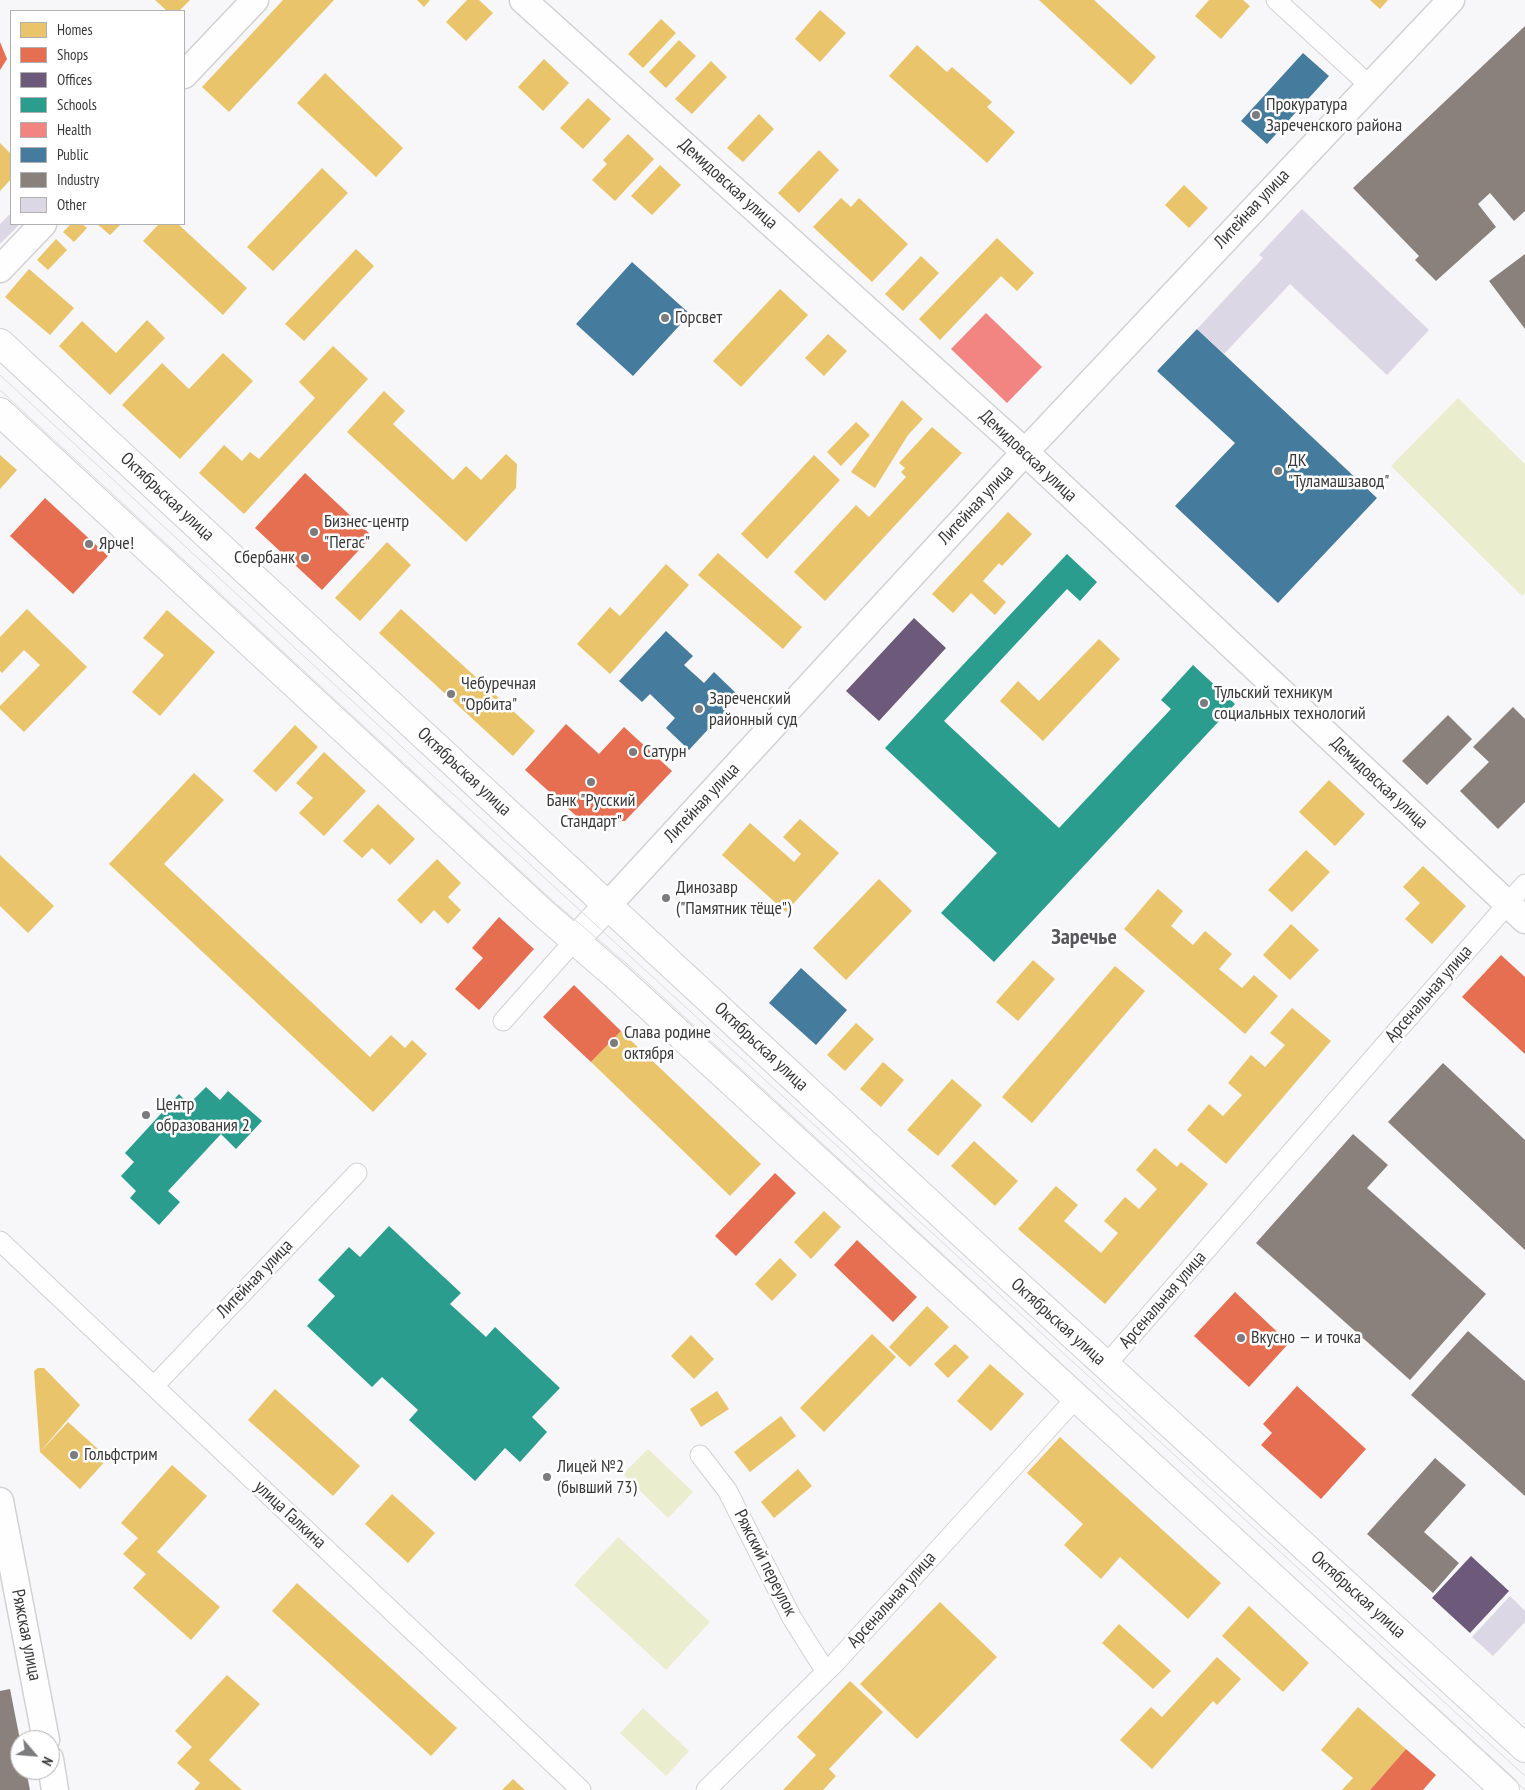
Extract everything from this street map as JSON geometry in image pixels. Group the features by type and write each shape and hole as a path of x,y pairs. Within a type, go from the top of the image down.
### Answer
{"main road":[{"name":"Октябрьская улица","path":"0,343 1106,1365 1525,1748"},
{"path":"0,412 1505,1790"},
{"path":"575,940 608,905"},
{"name":"Арсенальная улица","path":"1076,1398 1106,1365"}],"street":[{"path":"185,74 255,0"},
{"name":"Демидовская улица","path":"523,0 1025,452 1516,912"},
{"path":"1276,0 1370,84"},
{"name":"Литейная улица","path":"608,905 1025,452 1451,0"},
{"path":"0,269 42,225"},
{"name":"Арсенальная улица","path":"1106,1365 1516,912 1525,884"},
{"path":"503,1021 575,940"},
{"name":"Литейная улица","path":"154,1386 357,1173"},
{"name":"улица Галкина","path":"0,1241 581,1790"},
{"name":"Арсенальная улица","path":"706,1790 826,1672 1076,1398"},
{"name":"Ряжский переулок","path":"700,1456 727,1490 792,1618 826,1672"},
{"name":"Ряжская улица","path":"0,1501 44,1730"}],"green space":[{"path":"1458,398 1525,464 1525,593 1522,596 1391,466"},
{"path":"648,1449 693,1492 668,1518 623,1474"},
{"path":"618,1537 710,1622 666,1670 574,1585"},
{"path":"643,1708 689,1751 666,1776 620,1733"}],"building: Homes":[{"path":"155,0 190,0 180,10 166,10"},
{"path":"283,0 334,0 229,112 202,87"},
{"path":"417,0 430,0 424,7"},
{"path":"467,0 479,0 493,13 466,41 446,22"},
{"path":"1039,0 1094,0 1156,57 1131,85"},
{"path":"1209,0 1243,0 1250,6 1221,39 1195,16"},
{"path":"1370,0 1388,0 1380,9"},
{"path":"820,10 846,33 820,62 795,39"},
{"path":"661,19 676,33 643,68 628,54"},
{"path":"679,40 696,56 666,88 649,72"},
{"path":"917,45 947,72 952,67 992,102 987,107 1015,132 987,163 889,76"},
{"path":"544,59 569,83 543,111 518,87"},
{"path":"711,61 727,77 692,114 675,99"},
{"path":"325,73 403,148 376,177 297,103"},
{"path":"588,98 611,119 583,149 560,128"},
{"path":"759,114 774,129 743,162 727,148"},
{"path":"628,134 654,159 615,201 592,180 607,164 603,160"},
{"path":"0,143 10,153 10,180 0,191"},
{"path":"819,150 839,170 799,213 778,193"},
{"path":"660,165 681,185 652,215 631,196"},
{"path":"322,168 348,193 273,271 247,247"},
{"path":"1184,185 1208,208 1189,228 1165,205"},
{"path":"841,198 851,207 859,198 908,244 872,282 813,227"},
{"path":"70,225 83,225 87,228 74,242 63,232"},
{"path":"98,225 120,225 110,235"},
{"path":"158,225 179,225 247,288 223,315 143,241"},
{"path":"997,238 1034,273 1017,291 1001,276 940,340 919,319"},
{"path":"56,239 67,250 48,270 37,260"},
{"path":"356,249 374,266 304,341 285,324"},
{"path":"921,256 939,273 903,311 885,294"},
{"path":"29,269 74,308 50,335 5,297"},
{"path":"780,289 808,315 741,387 713,361"},
{"path":"147,320 165,338 110,395 59,346 82,321 116,353"},
{"path":"828,334 847,351 824,376 805,358"},
{"path":"333,346 368,379 244,514 199,473 224,445 242,461 250,452 259,459 315,398 299,382"},
{"path":"223,353 253,381 180,459 122,405 162,363 189,389"},
{"path":"384,391 405,411 393,424 453,480 466,466 481,480 506,454 517,464 516,488 466,542 347,432"},
{"path":"902,400 923,419 908,435 875,488 851,472"},
{"path":"856,422 870,435 841,466 827,452"},
{"path":"932,427 962,453 825,601 794,572 856,505 869,517 906,477 901,472 905,468 899,463"},
{"path":"0,455 17,470 0,489"},
{"path":"814,455 840,480 767,559 741,534"},
{"path":"1008,512 1032,534 1002,566 999,563 983,581 1006,602 995,615 971,593 953,613 932,594"},
{"path":"387,542 411,565 360,621 335,598"},
{"path":"718,553 802,627 783,649 698,575"},
{"path":"666,564 689,585 610,674 577,644 610,607 620,616"},
{"path":"27,609 87,667 24,732 0,709 0,706 40,665 24,650 2,673 0,671 0,637"},
{"path":"401,609 535,731 513,756 379,633"},
{"path":"167,610 215,652 160,716 132,692 164,655 143,638"},
{"path":"1099,639 1120,659 1043,741 1000,701 1018,681 1039,701"},
{"path":"295,725 318,747 276,792 253,771"},
{"path":"324,752 366,791 324,836 299,813 313,798 296,783"},
{"path":"194,773 224,800 164,864 370,1057 391,1035 405,1048 412,1040 427,1054 373,1112 109,864"},
{"path":"1329,780 1365,814 1335,846 1299,812"},
{"path":"378,804 415,839 390,865 372,848 362,858 343,841"},
{"path":"800,819 839,853 786,912 722,855 750,823 794,862 801,854 783,837"},
{"path":"1306,850 1330,872 1292,912 1268,890"},
{"path":"0,855 54,906 28,933 0,906"},
{"path":"437,859 461,883 448,897 461,910 448,924 434,910 421,924 397,900"},
{"path":"1423,866 1466,906 1432,944 1405,919 1420,903 1403,887"},
{"path":"879,879 912,911 846,980 813,948"},
{"path":"1158,889 1183,911 1171,926 1193,945 1205,931 1232,954 1219,969 1242,988 1254,975 1278,996 1245,1034 1124,929"},
{"path":"1291,924 1319,950 1290,980 1263,955"},
{"path":"1033,960 1055,979 1018,1021 996,1002"},
{"path":"1115,966 1145,991 1032,1123 1002,1097"},
{"path":"1292,1008 1331,1041 1226,1164 1187,1130 1209,1104 1223,1116 1242,1095 1228,1083 1251,1055 1265,1067 1285,1045 1270,1033"},
{"path":"856,1023 874,1039 845,1071 827,1055"},
{"path":"621,1031 761,1164 730,1196 591,1062"},
{"path":"883,1062 904,1080 881,1107 860,1089"},
{"path":"952,1079 982,1105 938,1156 907,1130"},
{"path":"974,1141 1018,1181 995,1206 951,1166"},
{"path":"1155,1148 1177,1167 1181,1162 1208,1184 1105,1304 1018,1229 1056,1186 1078,1205 1064,1221 1101,1253 1118,1233 1104,1221 1125,1197 1139,1209 1157,1189 1136,1170"},
{"path":"824,1211 841,1227 811,1259 794,1242"},
{"path":"780,1258 797,1275 772,1301 755,1284"},
{"path":"927,1306 949,1327 910,1367 889,1347"},
{"path":"872,1334 896,1357 824,1432 800,1408"},
{"path":"691,1335 714,1359 694,1379 671,1356"},
{"path":"955,1344 969,1357 948,1378 934,1364"},
{"path":"990,1364 1024,1394 991,1431 957,1401"},
{"path":"38,1368 44,1368 80,1405 40,1452 34,1371"},
{"path":"275,1389 360,1466 333,1496 248,1420"},
{"path":"717,1391 729,1409 701,1427 690,1409"},
{"path":"781,1416 796,1436 750,1472 734,1452"},
{"name":"Гольфстрим","path":"68,1422 108,1458 80,1489 40,1452"},
{"path":"1060,1437 1221,1583 1188,1619 1120,1557 1101,1579 1064,1545 1083,1524 1027,1473"},
{"path":"172,1465 207,1496 157,1552 220,1607 191,1640 133,1588 146,1574 123,1554 138,1538 121,1523"},
{"path":"798,1469 812,1486 774,1518 761,1502"},
{"path":"392,1494 435,1533 408,1563 365,1524"},
{"path":"297,1583 457,1728 431,1756 272,1611"},
{"path":"940,1602 997,1657 917,1739 860,1684"},
{"path":"1249,1606 1309,1663 1283,1692 1222,1636"},
{"path":"1119,1624 1171,1671 1153,1689 1102,1643"},
{"path":"1217,1657 1241,1679 1217,1705 1213,1701 1152,1769 1120,1740 1151,1707 1162,1717"},
{"path":"227,1675 260,1704 209,1760 242,1790 194,1790 200,1783 177,1763 192,1747 175,1731"},
{"path":"850,1681 883,1712 829,1769 836,1776 823,1790 783,1790 816,1755 797,1737"},
{"path":"1358,1707 1406,1749 1370,1790 1342,1790 1353,1778 1321,1750"},
{"path":"513,1779 525,1790 502,1790"}],"building: Shops":[{"path":"0,42 7,59 0,70"},
{"name":"Бизнес-центр \"Пегас\"","path":"305,473 372,536 322,590 255,528"},
{"path":"45,498 108,556 73,594 10,536"},
{"path":"566,724 599,754 624,727 672,771 625,821 583,822 525,770"},
{"path":"499,917 534,949 479,1010 455,989 483,958 472,948"},
{"path":"1501,955 1525,977 1525,1054 1462,997"},
{"path":"574,985 621,1031 591,1062 543,1017"},
{"path":"775,1173 796,1193 736,1256 715,1236"},
{"path":"857,1240 917,1297 893,1322 834,1265"},
{"path":"1235,1292 1289,1343 1249,1387 1194,1336"},
{"path":"1297,1386 1366,1449 1321,1499 1261,1445 1272,1433 1263,1424"},
{"path":"1406,1749 1436,1775 1423,1790 1370,1790"}],"building: Offices":[{"path":"914,618 946,648 879,721 846,691"},
{"path":"1471,1556 1509,1591 1470,1633 1432,1598"}],"building: Schools":[{"path":"1067,554 1097,582 1080,601 1067,589 944,721 1059,828 1171,709 1161,700 1193,665 1235,704 994,962 941,913 997,853 885,748"},
{"path":"206,1087 220,1100 228,1091 262,1121 236,1149 221,1134 168,1191 180,1202 159,1225 130,1198 136,1191 121,1176 134,1162 125,1153 179,1094 189,1104"},
{"path":"389,1226 461,1293 450,1304 486,1337 495,1327 560,1388 532,1417 547,1432 520,1462 505,1448 475,1481 409,1420 418,1410 382,1377 372,1387 307,1326 335,1296 318,1280 349,1247 360,1257"}],"building: Health":[{"path":"986,313 1042,367 1007,403 951,349"}],"building: Public":[{"path":"1303,53 1329,76 1267,144 1241,121"},
{"path":"632,262 690,314 633,376 576,324"},
{"name":"ДК \"Туламашзавод\"","path":"1197,329 1377,498 1278,603 1175,506 1235,443 1157,371"},
{"path":"666,631 693,656 684,665 704,683 714,672 739,696 689,750 666,728 675,718 650,694 642,702 619,681"},
{"path":"801,968 847,1010 816,1045 769,1003"}],"building: Industry":[{"path":"1525,26 1525,211 1514,221 1490,193 1478,204 1496,227 1436,281 1415,260 1419,256 1353,188"},
{"path":"1525,254 1525,329 1489,281"},
{"path":"1513,707 1525,719 1525,802 1498,829 1460,791 1489,762 1473,747"},
{"path":"1448,715 1472,739 1427,785 1402,761"},
{"path":"1443,1063 1525,1140 1525,1250 1388,1122"},
{"path":"1353,1134 1388,1165 1367,1188 1486,1294 1410,1380 1256,1243"},
{"path":"1468,1331 1525,1381 1525,1496 1411,1395"},
{"path":"1435,1458 1466,1485 1424,1532 1459,1563 1433,1593 1367,1534"},
{"path":"10,1689 18,1730 10,1730 10,1780 28,1780 30,1790 0,1790 0,1691"}],"building: Other":[{"path":"1302,209 1429,330 1387,375 1290,284 1224,354 1197,329 1263,258 1259,255"},
{"path":"10,214 10,225 19,225 0,244 0,224"},
{"path":"1510,1596 1525,1611 1525,1622 1493,1656 1472,1637"}],"tram line":[{"path":"0,375 430,773 1525,1776"},
{"path":"0,390 554,902 626,963 1525,1790"}],"place":[{"name":"Прокуратура Зареченского района","path":"1256,115"},
{"name":"Горсвет","path":"665,318"},
{"name":"ДК \"Туламашзавод\"","path":"1278,471"},
{"name":"Бизнес-центр \"Пегас\"","path":"314,532"},
{"name":"Ярче!","path":"89,544"},
{"name":"Сбербанк","path":"305,558"},
{"name":"Чебуречная \"Орбита\"","path":"451,694"},
{"name":"Тульский техникум социальных технологий","path":"1204,703"},
{"name":"Зареченский районный суд","path":"699,709"},
{"name":"Сатурн","path":"633,752"},
{"name":"Банк \"Русский Стандарт\"","path":"591,782"},
{"name":"Динозавр (\"Памятник тёще\")","path":"666,898"},
{"name":"Слава родине октября","path":"614,1043"},
{"name":"Центр образования 2","path":"146,1115"},
{"name":"Вкусно — и точка","path":"1241,1338"},
{"name":"Гольфстрим","path":"74,1455"},
{"name":"Лицей №2 (бывший 73)","path":"547,1477"}],"district":[{"name":"Заречье","path":"1084,938"}]}
